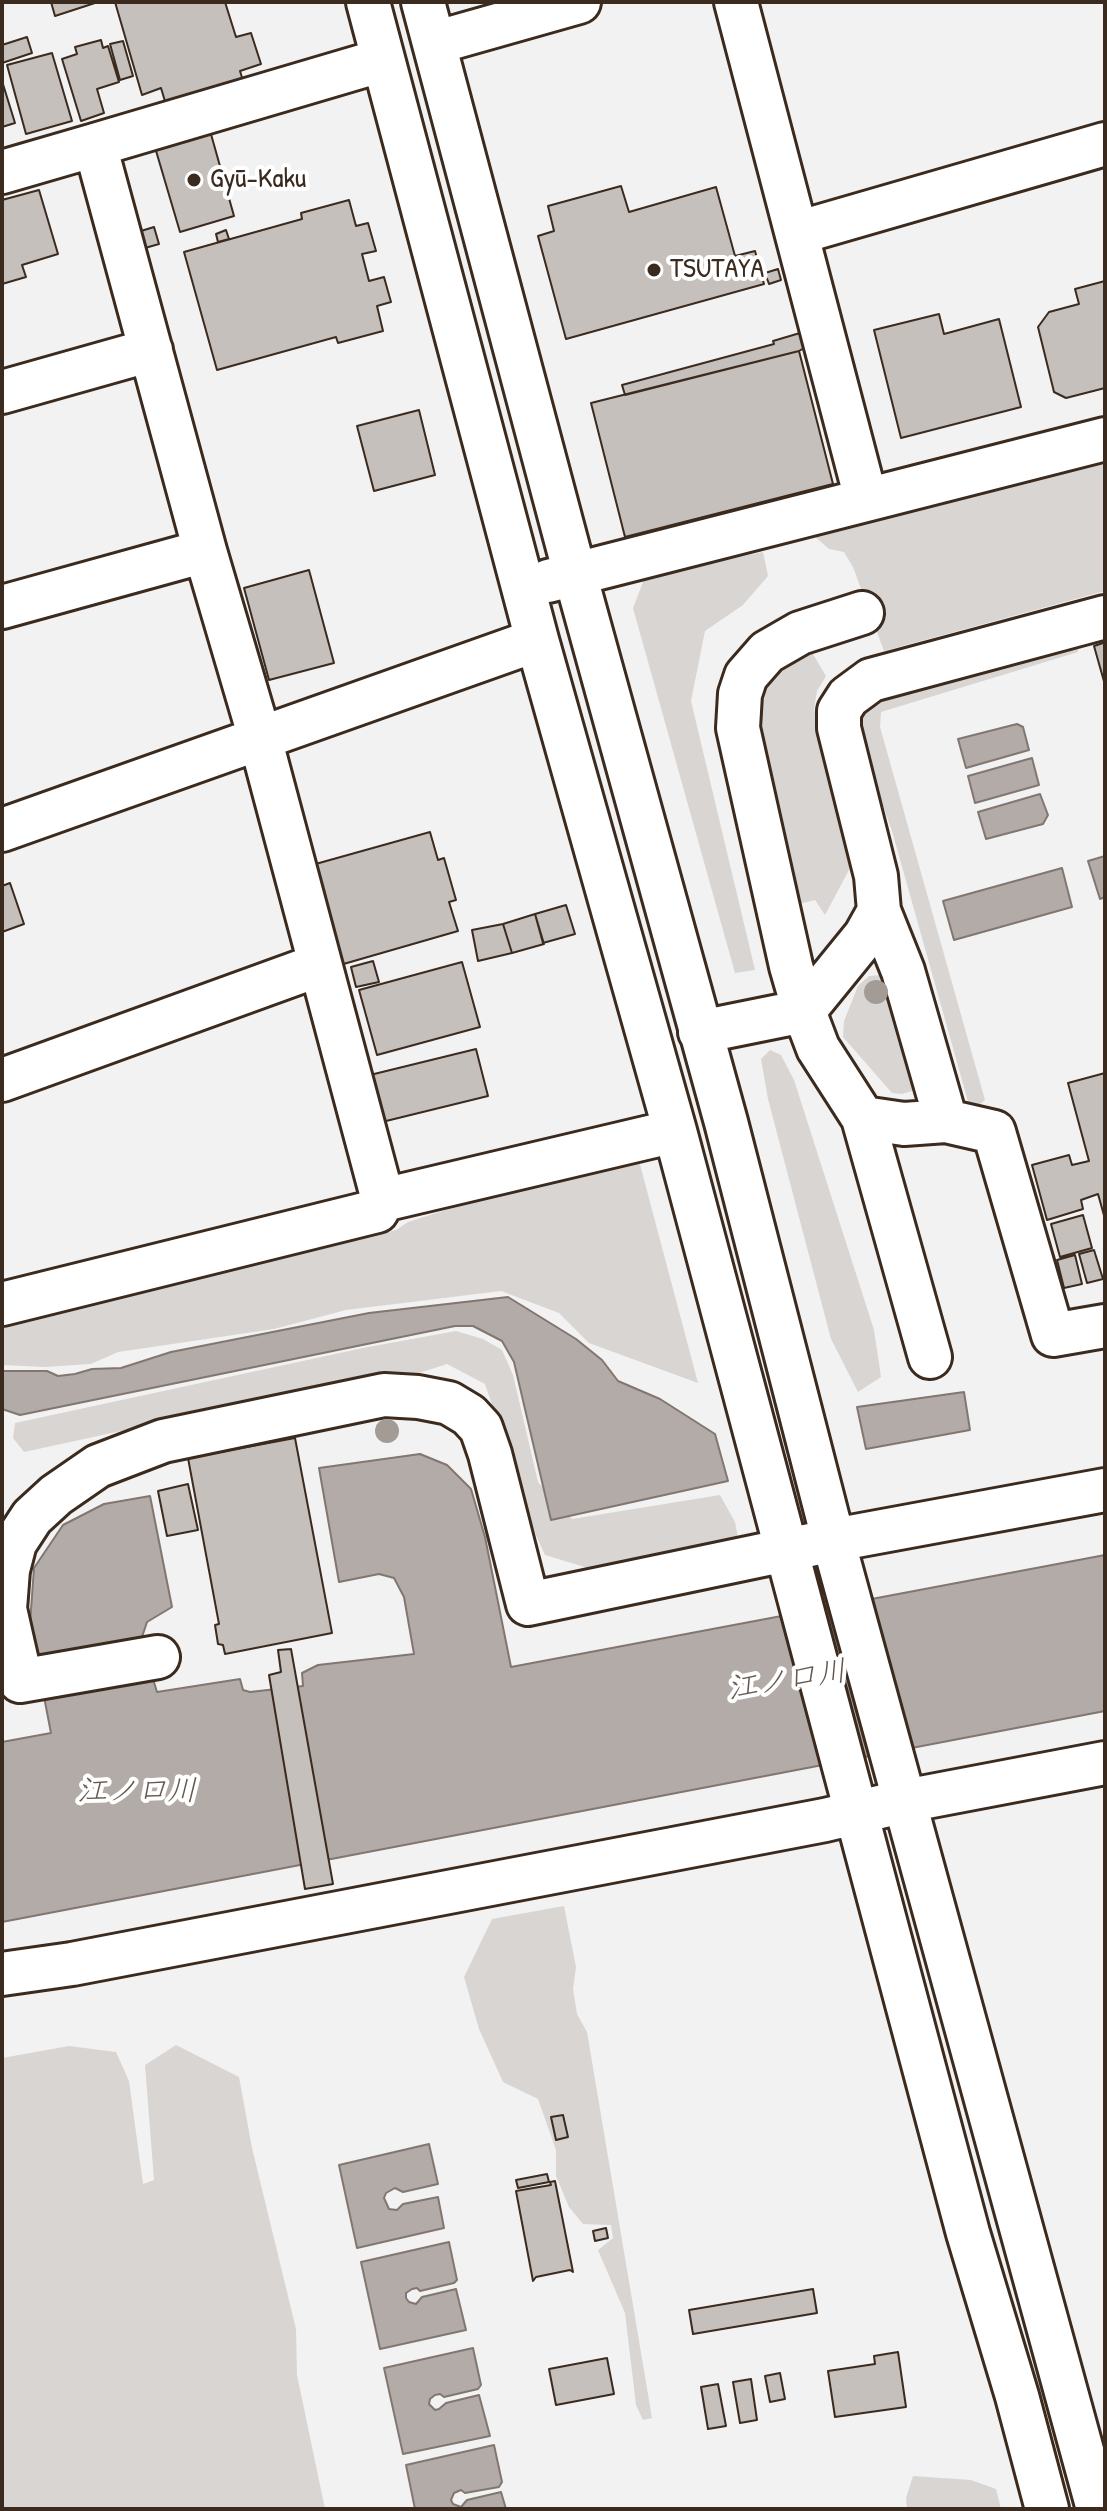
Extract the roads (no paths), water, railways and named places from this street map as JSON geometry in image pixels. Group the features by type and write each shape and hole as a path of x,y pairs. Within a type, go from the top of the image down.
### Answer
{"street":[{"path":"368,2 537,640 675,1131 968,2233 1047,2509"},
{"path":"423,2 901,1786 1091,2426 1098,2509"},
{"path":"434,43 579,2"},
{"path":"736,2 866,499"},
{"path":"2,172 383,60"},
{"path":"797,233 1105,144"},
{"path":"2,1304 377,1211 383,1200 260,738 205,551 95,145"},
{"path":"2,392 151,350"},
{"path":"523,588 1105,439"},
{"path":"2,607 205,551"},
{"path":"862,613 800,633 767,652 746,676 740,694 738,728 791,966 804,1011 818,1048 863,1118 930,1357"},
{"path":"946,1121 903,971 879,911 876,876 839,728 839,711 848,697 871,680 1105,617"},
{"path":"2,830 537,640"},
{"path":"700,1032 804,1011 865,936 879,911"},
{"path":"2,1080 319,965"},
{"path":"863,1118 904,1124 946,1121 994,1132 1053,1335 1105,1326"},
{"path":"383,1200 675,1131"},
{"path":"158,1657 15,1679 5,1609 8,1570 15,1543 32,1517 56,1495 98,1466 163,1441 384,1395 449,1403 469,1415 481,1428 528,1604 789,1559 1105,1490"},
{"path":"2,1974 72,1964 901,1786 1105,1763"}],"water":[{"path":"1017,724 1023,727 1029,750 966,768 958,739"},
{"path":"1032,758 1039,785 975,803 968,776"},
{"path":"1040,794 1048,815 1043,824 986,839 978,812"},
{"path":"1105,856 1105,897 1100,899 1088,861"},
{"path":"1062,868 1072,907 954,940 943,901"},
{"path":"508,1297 576,1339 602,1360 618,1381 660,1399 715,1434 728,1481 551,1520 514,1362 502,1341 473,1326 455,1326 20,1415 2,1409 2,1371 47,1371 58,1376 92,1369 121,1368 171,1352 369,1313"},
{"path":"964,1392 970,1430 866,1449 857,1407"},
{"name":"江ノ口川","path":"420,1454 447,1465 471,1489 485,1537 511,1667 1105,1555 1105,1711 2,1922 2,1742 51,1733 30,1624 34,1568 63,1525 104,1504 150,1496 172,1607 147,1622 141,1640 157,1692 240,1679 243,1690 250,1692 303,1686 302,1673 318,1665 414,1654 404,1597 394,1578 379,1574 339,1582 319,1468"},
{"path":"429,2144 438,2184 403,2192 395,2188 384,2198 389,2209 397,2210 403,2204 438,2197 444,2228 357,2248 339,2165"},
{"path":"449,2242 457,2280 420,2291 412,2289 406,2293 406,2298 416,2304 422,2297 456,2289 466,2330 380,2349 361,2262"},
{"path":"473,2348 481,2385 478,2389 444,2397 435,2395 429,2404 435,2410 446,2403 479,2395 490,2436 403,2454 384,2368"},
{"path":"494,2445 502,2482 499,2487 465,2493 461,2490 454,2493 451,2500 461,2507 467,2500 501,2492 506,2509 415,2509 406,2465"}],"place":[{"name":"Gyū-Kaku","path":"194,180"},
{"name":"TSUTAYA","path":"654,270"}]}
